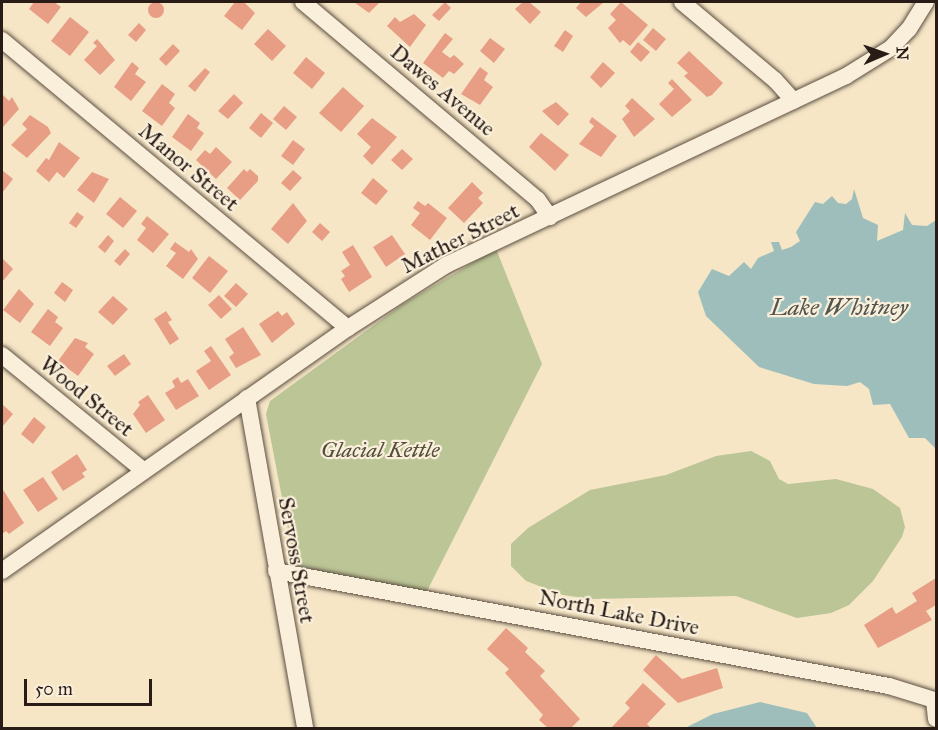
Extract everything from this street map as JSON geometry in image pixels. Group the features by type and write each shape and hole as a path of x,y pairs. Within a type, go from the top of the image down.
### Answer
{"street":[{"name":"Dawes Avenue","path":"303,2 538,200 550,217"},
{"path":"682,2 775,80 794,101"},
{"name":"Mather Street","path":"2,571 348,328 446,265 846,76 891,48 909,29 926,2"},
{"name":"Manor Street","path":"2,43 348,328"},
{"name":"Wood Street","path":"2,355 144,471"},
{"name":"Servoss Street","path":"247,398 304,729"},
{"name":"North Lake Drive","path":"276,571 889,686 934,700 936,719"}],"green space":[{"name":"Glacial Kettle","path":"496,249 542,364 426,593 295,566 266,414 270,401 403,304"},
{"path":"751,451 770,461 779,479 788,484 836,479 873,489 900,508 905,527 902,537 873,581 849,605 831,613 797,618 736,596 592,599 563,595 526,581 511,566 511,544 528,528 590,490 666,475 716,456"}],"water":[{"name":"Lake Whitney","path":"854,189 863,218 878,225 877,241 903,230 905,213 912,225 927,226 936,220 936,449 925,438 909,438 890,404 873,405 869,389 860,382 847,386 814,384 759,367 706,316 698,292 712,269 729,276 744,262 751,269 758,258 774,251 771,242 779,242 782,250 791,247 800,241 796,232 815,202 823,204 832,196 838,203 846,204 852,199"},
{"path":"760,702 807,713 817,728 685,728 713,714"}],"building":[{"path":"34,2 54,2 61,7 48,24 29,9"},
{"path":"156,2 164,10 156,18 148,10"},
{"path":"235,2 244,2 255,13 242,30 224,16"},
{"path":"354,2 380,2 369,13"},
{"path":"445,2 451,8 439,21 432,15"},
{"path":"523,2 529,2 541,12 530,24 515,9"},
{"path":"581,2 604,2 586,17 576,8"},
{"path":"621,2 648,25 630,46 623,40 620,43 608,28 616,20 610,14"},
{"path":"414,14 426,25 410,47 387,26 395,17 400,22"},
{"path":"70,17 89,32 70,56 51,41"},
{"path":"139,23 146,30 136,42 128,35"},
{"path":"653,28 666,39 656,51 643,40"},
{"path":"268,29 286,46 272,61 254,44"},
{"path":"565,30 573,36 563,52 554,46"},
{"path":"445,33 453,39 442,52 450,58 454,55 464,64 454,74 449,71 443,78 423,63"},
{"path":"490,38 505,49 494,63 480,51"},
{"path":"97,39 115,60 100,75 84,60 97,46 93,43"},
{"path":"638,42 650,52 641,62 630,52"},
{"path":"173,44 180,51 166,66 159,59"},
{"path":"689,51 723,83 712,95 707,97 684,76 688,73 677,63"},
{"path":"306,57 325,73 312,89 293,73"},
{"path":"132,62 139,68 135,74 146,82 131,101 114,87"},
{"path":"603,62 615,73 601,88 590,77"},
{"path":"480,67 488,73 484,80 493,87 480,105 461,94"},
{"path":"205,68 210,72 195,92 188,86"},
{"path":"672,79 692,100 672,117 659,104 674,89 668,83"},
{"path":"162,84 175,94 169,103 175,108 162,126 142,111"},
{"path":"343,87 364,106 341,132 319,113"},
{"path":"2,94 9,101 12,97 19,109 3,127"},
{"path":"234,94 243,103 228,119 218,111"},
{"path":"632,98 655,119 634,137 622,119 630,111 625,106"},
{"path":"556,102 569,114 558,126 542,111"},
{"path":"284,106 297,117 286,130 273,119"},
{"path":"261,113 273,123 261,138 249,128"},
{"path":"188,114 200,123 197,128 204,133 191,151 172,137"},
{"path":"30,115 48,127 51,133 27,158 11,145 27,129 22,124"},
{"path":"592,117 617,136 601,157 579,144 594,126 589,122"},
{"path":"372,118 397,137 372,165 363,156 371,147 357,134"},
{"path":"541,133 569,155 555,171 529,147"},
{"path":"293,140 305,149 293,165 281,156"},
{"path":"59,142 80,158 64,178 57,172 49,182 36,171 46,158 49,160"},
{"path":"216,147 232,162 216,179 196,160 205,150 210,154"},
{"path":"402,149 413,159 402,170 391,160"},
{"path":"244,169 247,172 250,169 258,176 258,181 240,200 227,188"},
{"path":"2,170 13,179 2,193"},
{"path":"293,170 302,178 290,191 281,183"},
{"path":"92,172 109,179 94,203 77,190"},
{"path":"373,178 388,191 376,205 361,193"},
{"path":"472,182 483,193 478,198 483,203 464,223 448,208"},
{"path":"120,197 137,211 123,228 106,214"},
{"path":"418,201 425,206 428,203 447,218 430,240 411,225 420,213 413,208"},
{"path":"293,203 307,221 288,244 271,229"},
{"path":"77,212 84,217 76,228 69,223"},
{"path":"147,216 169,234 153,253 137,240 146,228 141,224"},
{"path":"320,223 330,232 322,241 312,232"},
{"path":"108,235 114,241 105,253 98,247"},
{"path":"392,235 405,254 386,267 373,247"},
{"path":"175,242 189,252 191,249 198,259 183,279 166,266 176,253 170,249"},
{"path":"353,245 372,277 349,292 341,279 345,276 341,271 350,265 342,252"},
{"path":"125,249 130,254 120,266 114,261"},
{"path":"209,256 228,271 210,293 192,278"},
{"path":"2,258 13,269 2,282"},
{"path":"62,282 73,290 65,302 54,293"},
{"path":"236,283 248,294 236,307 224,296"},
{"path":"19,289 34,304 20,323 3,310"},
{"path":"219,295 232,309 221,319 208,305"},
{"path":"113,296 128,309 113,325 98,312"},
{"path":"48,309 58,317 55,322 63,328 50,346 31,332"},
{"path":"166,311 172,320 168,322 179,339 170,345 154,319"},
{"path":"278,311 282,316 287,312 295,324 272,343 259,324"},
{"path":"243,327 261,355 236,368 229,357 234,353 225,339"},
{"path":"75,338 88,343 85,347 94,354 78,376 58,361"},
{"path":"211,346 231,375 209,390 196,371 211,361 204,351"},
{"path":"124,354 131,364 115,376 107,366"},
{"path":"178,377 181,383 188,379 199,396 176,410 165,393 175,387 172,381"},
{"path":"148,395 165,420 146,433 133,414 140,405 138,402"},
{"path":"2,404 13,414 2,427"},
{"path":"34,417 46,427 33,444 21,434"},
{"path":"77,454 87,470 82,473 85,477 63,491 51,472"},
{"path":"43,477 58,499 38,512 23,490"},
{"path":"2,488 24,523 9,534 6,531 2,534"},
{"path":"936,578 936,605 926,611 932,620 878,648 864,625 892,607 896,614 917,601 912,593"},
{"path":"506,628 528,648 525,652 545,671 540,676 580,719 571,728 548,728 539,720 543,715 505,673 509,669 487,649"},
{"path":"656,655 682,679 717,668 723,688 678,703 643,670"},
{"path":"643,683 666,704 647,724 650,727 611,728 630,708 625,703"}]}
